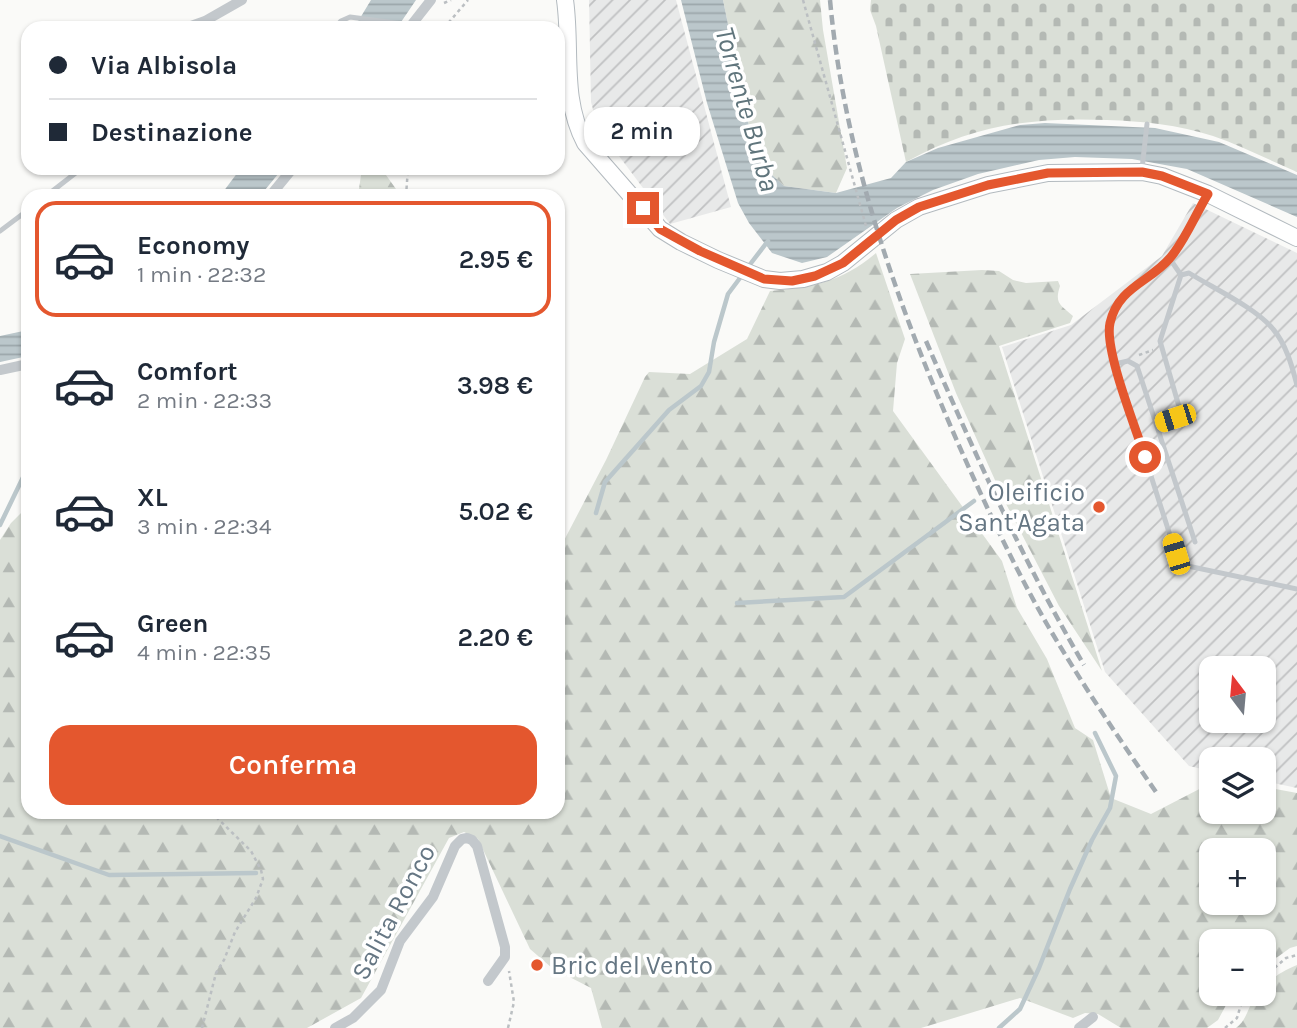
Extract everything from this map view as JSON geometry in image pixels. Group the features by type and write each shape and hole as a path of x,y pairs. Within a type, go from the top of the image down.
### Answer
{"main road":[{"path":"565,0 568,83 577,127 586,143 660,229 681,242 764,279 792,281 827,272 843,263 896,220 919,207 988,185 1048,173 1142,168 1208,194 1297,238"}],"street":[{"path":"205,21 242,0"},
{"path":"412,21 431,0"},
{"path":"276,189 287,175"},
{"path":"0,370 21,366"},
{"name":"Salita Ronco","path":"335,1028 353,1018 381,990 400,941 433,898 450,853 462,839 470,839 477,846 501,925 505,957"},
{"path":"488,981 505,957"},
{"path":"1079,1028 1093,1017"}],"lane":[{"path":"341,21 349,17 375,21"},
{"path":"1142,168 1147,124"},
{"path":"55,189 73,175"},
{"path":"1208,194 1170,259 1131,288 1114,313 1109,337 1115,364 1176,554 1183,565 1297,589"},
{"path":"0,232 21,216"},
{"path":"1170,259 1181,275"},
{"path":"1181,275 1189,273 1260,316 1273,329 1284,347 1297,385"},
{"path":"1180,410 1161,347 1161,336 1181,275"},
{"path":"1115,364 1123,361 1132,362 1136,366 1195,542"},
{"path":"1156,424 1194,412"}],"path":[{"path":"450,21 468,0"},
{"path":"803,0 866,225"},
{"path":"1123,361 1161,347"},
{"path":"202,1028 216,974 235,932 256,898 263,879 251,851 218,819"},
{"path":"1276,967 1286,958 1297,955"},
{"path":"505,957 514,1002 508,1028"},
{"path":"1225,1028 1237,1018 1240,1006"}],"shaded area":[{"path":"371,0 416,0 402,21 358,21"},
{"path":"589,0 676,0 731,207 670,224 598,128 591,102"},
{"path":"681,0 723,0 756,160 784,186 836,193 891,178 906,162 938,148 1020,125 1045,123 1155,128 1219,142 1297,175 1297,217 1187,169 1132,159 1075,157 1039,160 978,174 933,190 897,208 827,257 802,263 772,253 749,223 738,203 707,103"},
{"path":"236,175 277,175 266,189 225,189"},
{"path":"1193,203 1297,253 1297,788 1276,784 1276,747 1199,747 1199,768 1189,766 1105,672 1002,347 1071,325 1162,256"},
{"path":"21,332 21,358 0,362 0,336"}],"green space":[{"path":"723,0 820,0 847,168 836,193 784,186 756,160"},
{"path":"871,0 1297,0 1297,172 1200,132 1134,121 1080,119 1003,126 955,139 906,162 876,26 870,10"},
{"path":"361,175 386,175 396,189 359,189"},
{"path":"876,253 905,339 897,363 893,411 1002,561 1017,608 1047,659 1075,728 1093,740 1111,798 1151,814 1199,789 1199,824 1276,824 1276,789 1297,793 1297,946 1276,958 1276,929 1199,929 1199,1006 1226,1006 1218,1020 1207,1028 1121,1028 1098,1014 1085,1013 1073,1018 1020,998 921,1028 602,1028 591,988 552,968 530,949 478,839 464,832 449,838 361,998 307,1028 0,1028 0,540 21,513 21,819 565,819 565,539 645,377 649,372 690,374 747,339 770,291 839,277"},
{"path":"999,271 1013,280 1026,283 1058,281 1058,301 1073,316 1070,323 999,346 1102,671 1059,606 1003,498 956,393 910,274"},
{"path":"1297,965 1297,1028 1236,1028 1250,1006 1276,1006 1276,977"}],"waterway":[{"path":"748,267 768,241"},
{"path":"596,513 605,482 669,410 701,386 709,372 714,342 728,294 743,274"},
{"path":"0,525 21,482"},
{"path":"737,603 844,597 974,501"},
{"path":"999,1028 1020,1009 1070,889 1110,808 1116,776 1095,733"},
{"path":"0,836 109,875 256,873"}],"railway":[{"path":"830,0 847,114 860,170 913,335 989,512 1035,604 1158,795"},
{"path":"926,341 1000,506 1084,665"}],"place":[{"name":"Oleificio Sant'Agata","path":"1099,507"},
{"name":"Bric del Vento","path":"537,965"}],"route":[{"path":"643,208 660,229 681,242 764,279 792,281 827,272 843,263 896,220 919,207 988,185 1048,173 1142,172 1196,188 1208,194 1170,259 1131,288 1120,301 1110,323 1110,348 1145,457"}],"water label":[{"name":"Torrente Burba","path":"748,109"}]}
